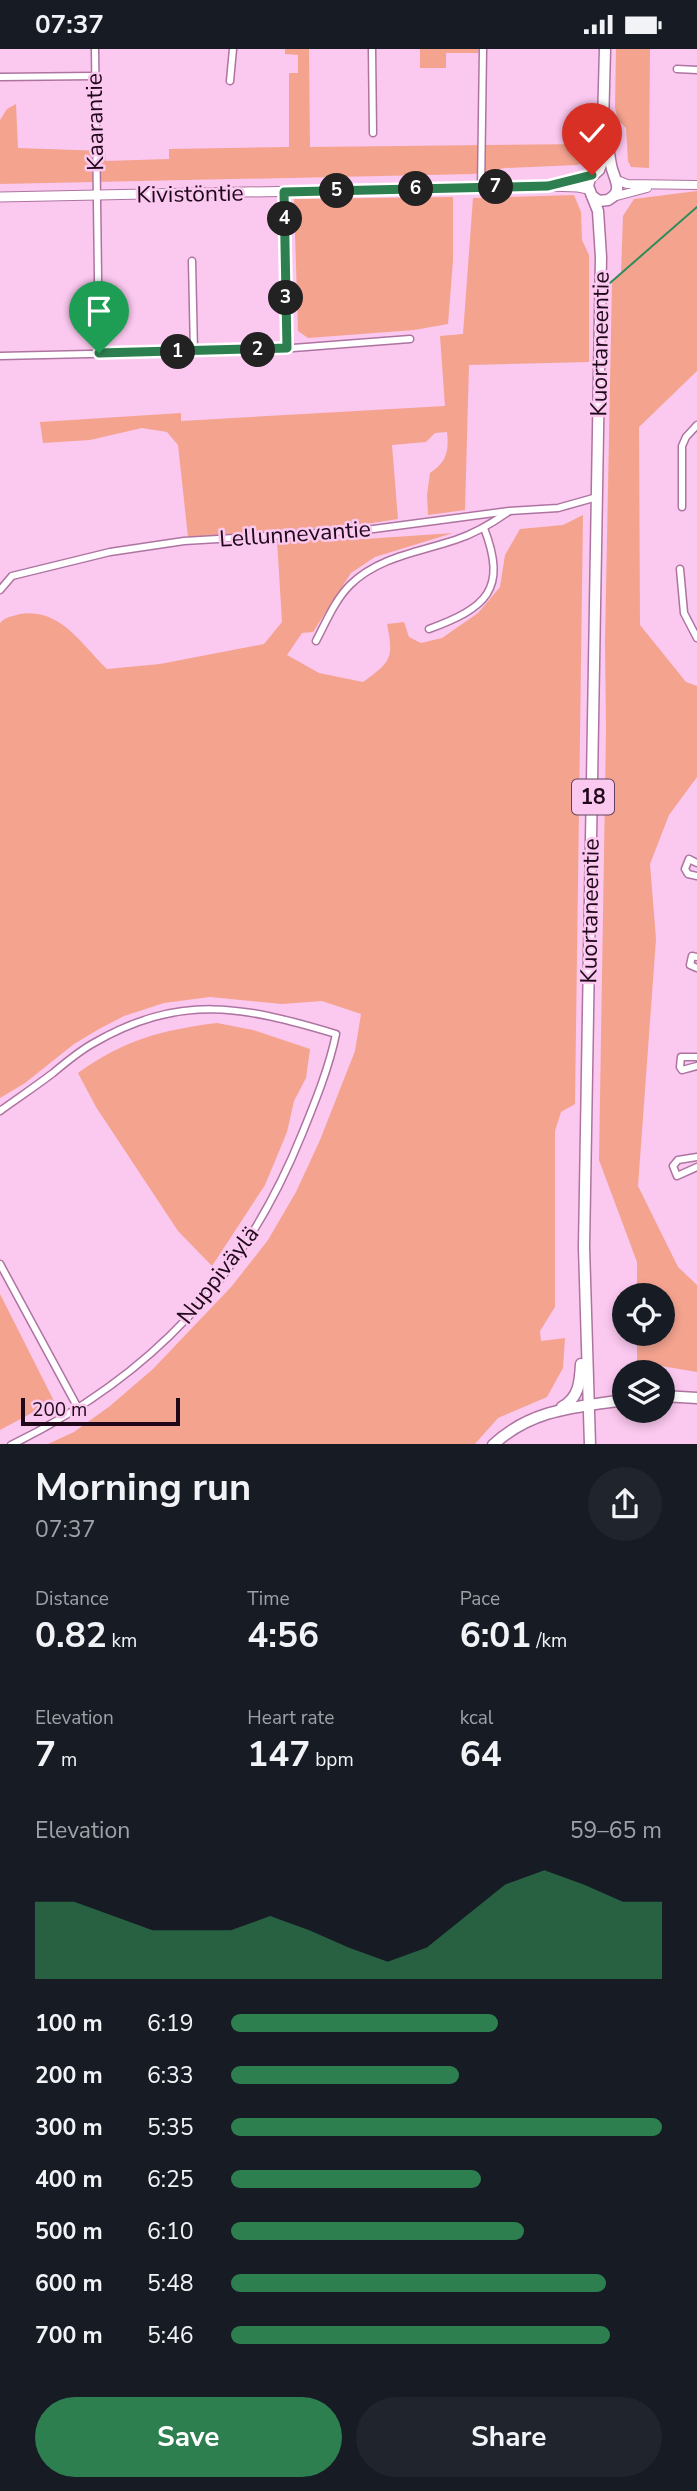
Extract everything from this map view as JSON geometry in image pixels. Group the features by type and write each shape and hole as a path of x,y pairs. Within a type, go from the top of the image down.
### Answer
{"highway":[{"name":"18","path":"590,193 589,182 602,162 605,49"},
{"name":"18","path":"604,118 610,162 618,188 610,199"},
{"path":"594,174 605,171 616,179"},
{"path":"590,193 599,201 610,199"},
{"name":"Kuortaneentie","path":"590,193 598,211 601,252 584,1233 590,1444"},
{"name":"Kuortaneentie","path":"601,252 610,199"},
{"path":"493,1444 520,1423 570,1403 576,1394 585,1327"},
{"path":"675,1396 697,1398"},
{"path":"555,1410 612,1402"}],"main road":[{"name":"Kivistöntie","path":"548,186 594,174"},
{"name":"Kivistöntie","path":"0,197 548,186 578,187 590,193"}],"street":[{"name":"Kaarantie","path":"95,49 99,353"},
{"path":"230,81 233,49"},
{"path":"372,49 373,133"},
{"path":"481,188 483,49"},
{"path":"677,69 697,70"},
{"path":"0,77 94,76"},
{"path":"616,179 624,184 697,184"},
{"path":"610,199 627,192 663,185"},
{"path":"284,192 287,348"},
{"path":"192,261 194,352"},
{"path":"0,356 194,352 410,339"},
{"path":"682,507 682,446 685,437 697,425"},
{"name":"Lellunnevantie","path":"0,590 3,583 12,576 47,565 184,541 366,530 509,511 558,508 597,497"},
{"path":"316,641 349,586 368,570 386,561 456,540 484,528 509,511"},
{"path":"429,629 450,622 474,607 494,582 496,570 484,528"},
{"path":"680,569 684,613 697,638"},
{"path":"697,863 688,859 685,869 688,874 697,876"},
{"path":"697,957 692,956 690,965 697,968"},
{"name":"Nuppiväylä","path":"0,1111 89,1045 123,1027 153,1017 188,1009 218,1008 255,1013 336,1034 328,1066 289,1165 257,1227 227,1271 194,1312 124,1377 78,1408 11,1444"},
{"path":"697,1057 681,1057 679,1062 682,1070 697,1066"},
{"path":"697,1157 678,1160 673,1166 677,1176 697,1167"},
{"path":"0,1264 78,1408"}],"shaded area":[{"path":"285,49 309,49 310,147 589,144 588,161 577,165 505,168 473,174 0,184 0,120 7,109 16,104 18,148 105,151 106,161 169,159 169,149 289,147 289,73 298,73 298,55 285,54"},
{"path":"420,49 478,49 478,53 446,53 446,68 420,68"},
{"path":"616,49 650,49 649,168 631,167 628,161 626,128 618,120 615,108"},
{"path":"697,191 697,371 639,427 640,625 686,682 697,686 697,777 669,815 650,864 656,939 638,1186 678,1267 697,1285 697,1372 675,1368 675,1360 637,1360 637,1346 675,1346 675,1283 637,1283 637,1262 599,1160 612,282 621,273 623,216 634,199"},
{"path":"574,195 581,212 582,240 589,255 589,362 469,365 465,510 428,515 430,473 440,465 446,455 447,432 435,433 426,442 392,445 398,519 366,524 188,537 178,445 167,432 142,428 90,440 43,443 40,422 181,413 181,421 445,406 440,336 463,334 473,198"},
{"path":"453,197 453,260 448,324 414,330 308,338 298,331 294,199"},
{"path":"583,515 575,1104 561,1112 555,1131 555,1307 540,1331 541,1341 565,1338 563,1368 547,1397 498,1418 475,1444 48,1444 74,1432 110,1406 153,1369 232,1286 268,1240 296,1192 320,1140 355,1051 361,1014 322,1001 282,1004 210,997 164,1003 124,1016 99,1029 0,1098 0,623 20,614 47,616 69,630 107,669 160,664 264,644 282,622 277,540 365,539 453,533 375,557 351,573 313,632 302,633 287,655 319,673 363,682 380,669 388,658 390,645 387,624 404,622 409,637 421,643 442,638 478,613 500,587 505,555 520,529 563,525"},
{"path":"217,1023 253,1030 310,1049 306,1078 294,1101 287,1132 265,1185 212,1266 178,1231 96,1107 78,1073 111,1052 144,1038"},
{"path":"0,1294 54,1401 0,1430"}],"waterway":[{"path":"610,283 697,207"}],"route":[{"path":"99,353 287,348 284,192 548,186 592,175"}]}
